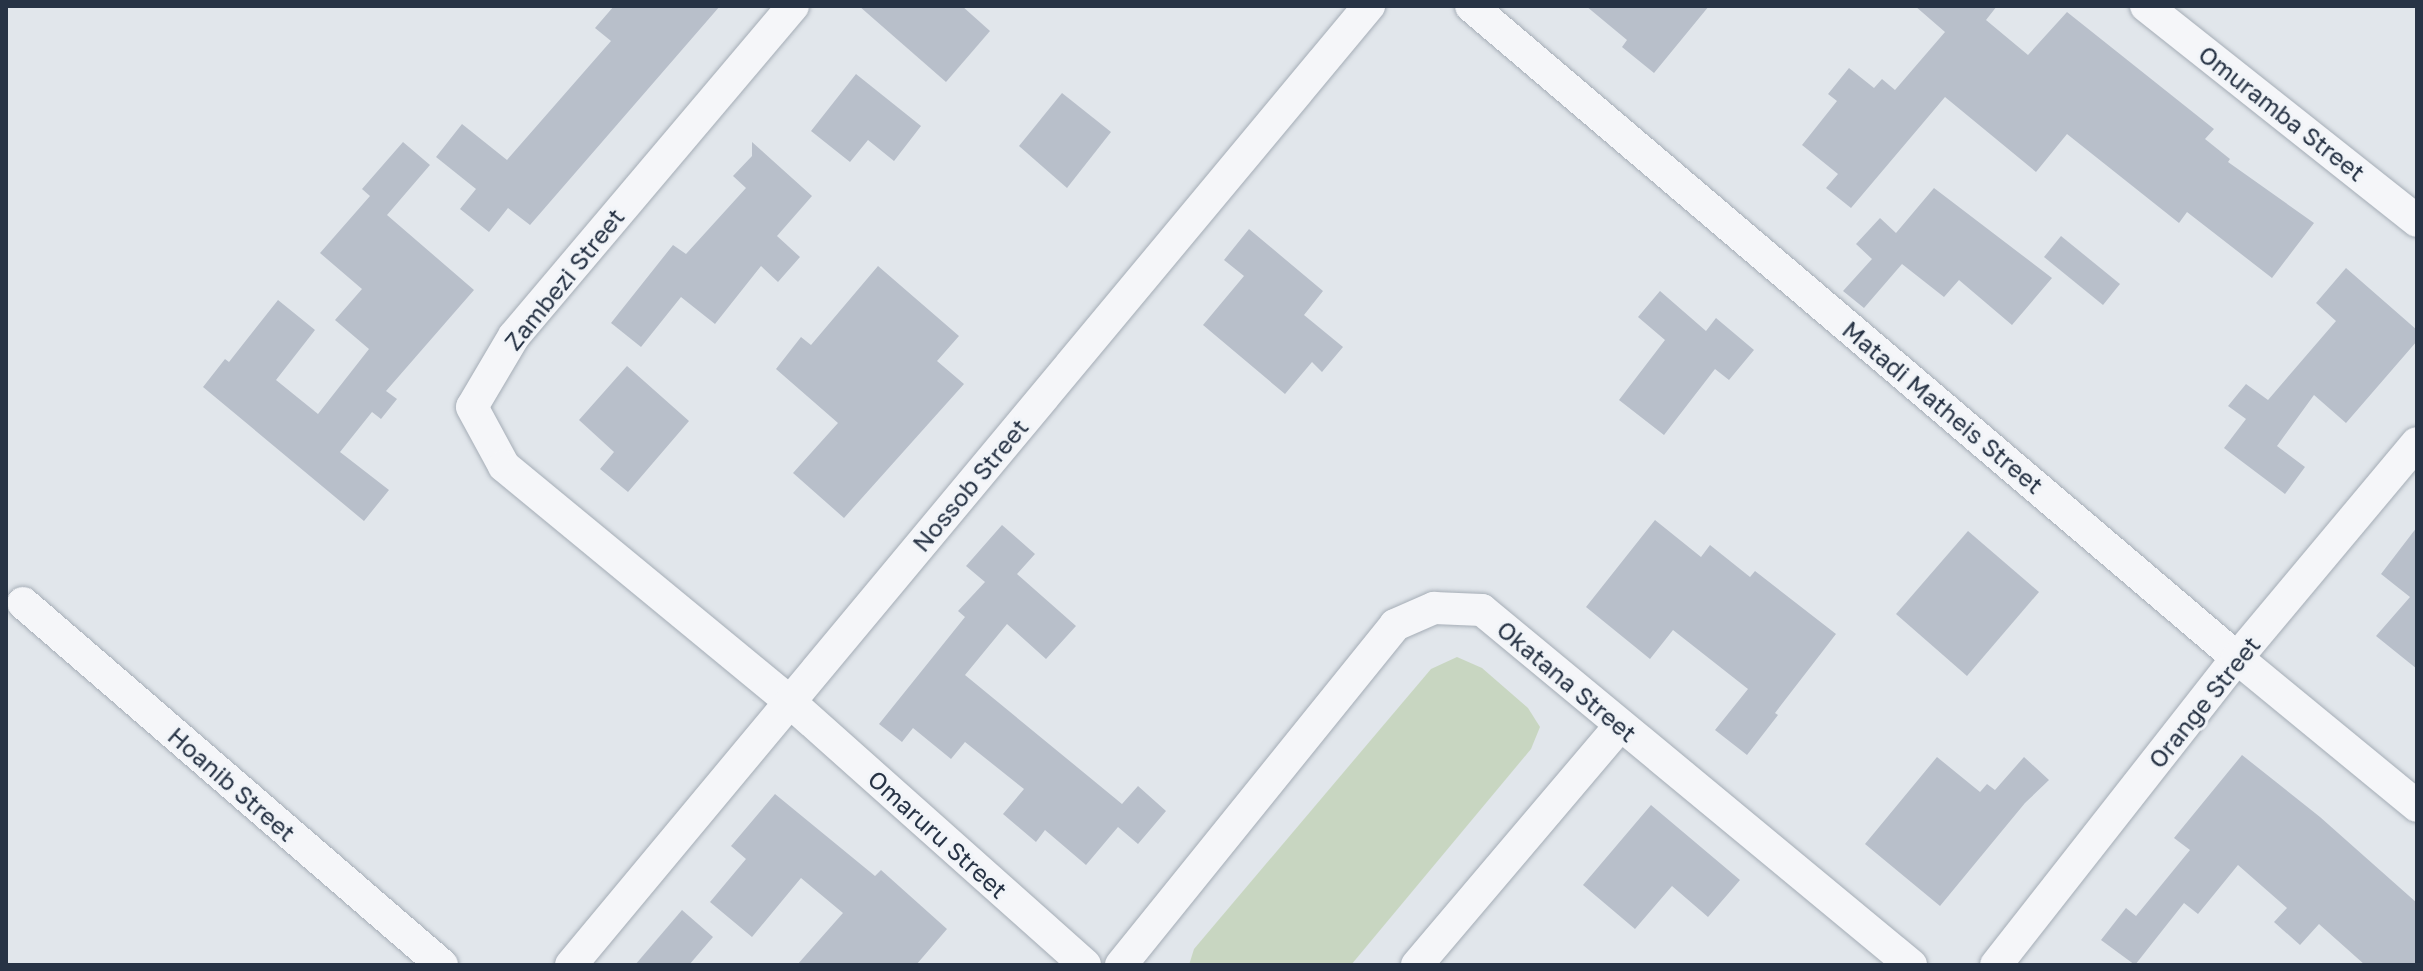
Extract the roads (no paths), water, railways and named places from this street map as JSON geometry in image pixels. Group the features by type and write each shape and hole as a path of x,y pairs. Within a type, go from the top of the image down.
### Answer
{"street":[{"name":"Zambezi Street","path":"790,702 504,466 472,407 514,336 793,6"},
{"name":"Nossob Street","path":"571,965 1369,6"},
{"name":"Matadi Matheis Street","path":"1471,6 2237,658 2417,806"},
{"name":"Omuramba Street","path":"2146,6 2417,221"},
{"name":"Orange Street","path":"1996,965 2237,658 2417,443"},
{"name":"Hoanib Street","path":"23,603 442,965"},
{"name":"Okatana Street","path":"1121,965 1395,625 1434,608 1482,610 1911,965"},
{"name":"Omaruru Street","path":"790,702 1085,965"},
{"path":"1417,965 1620,726"}]}
